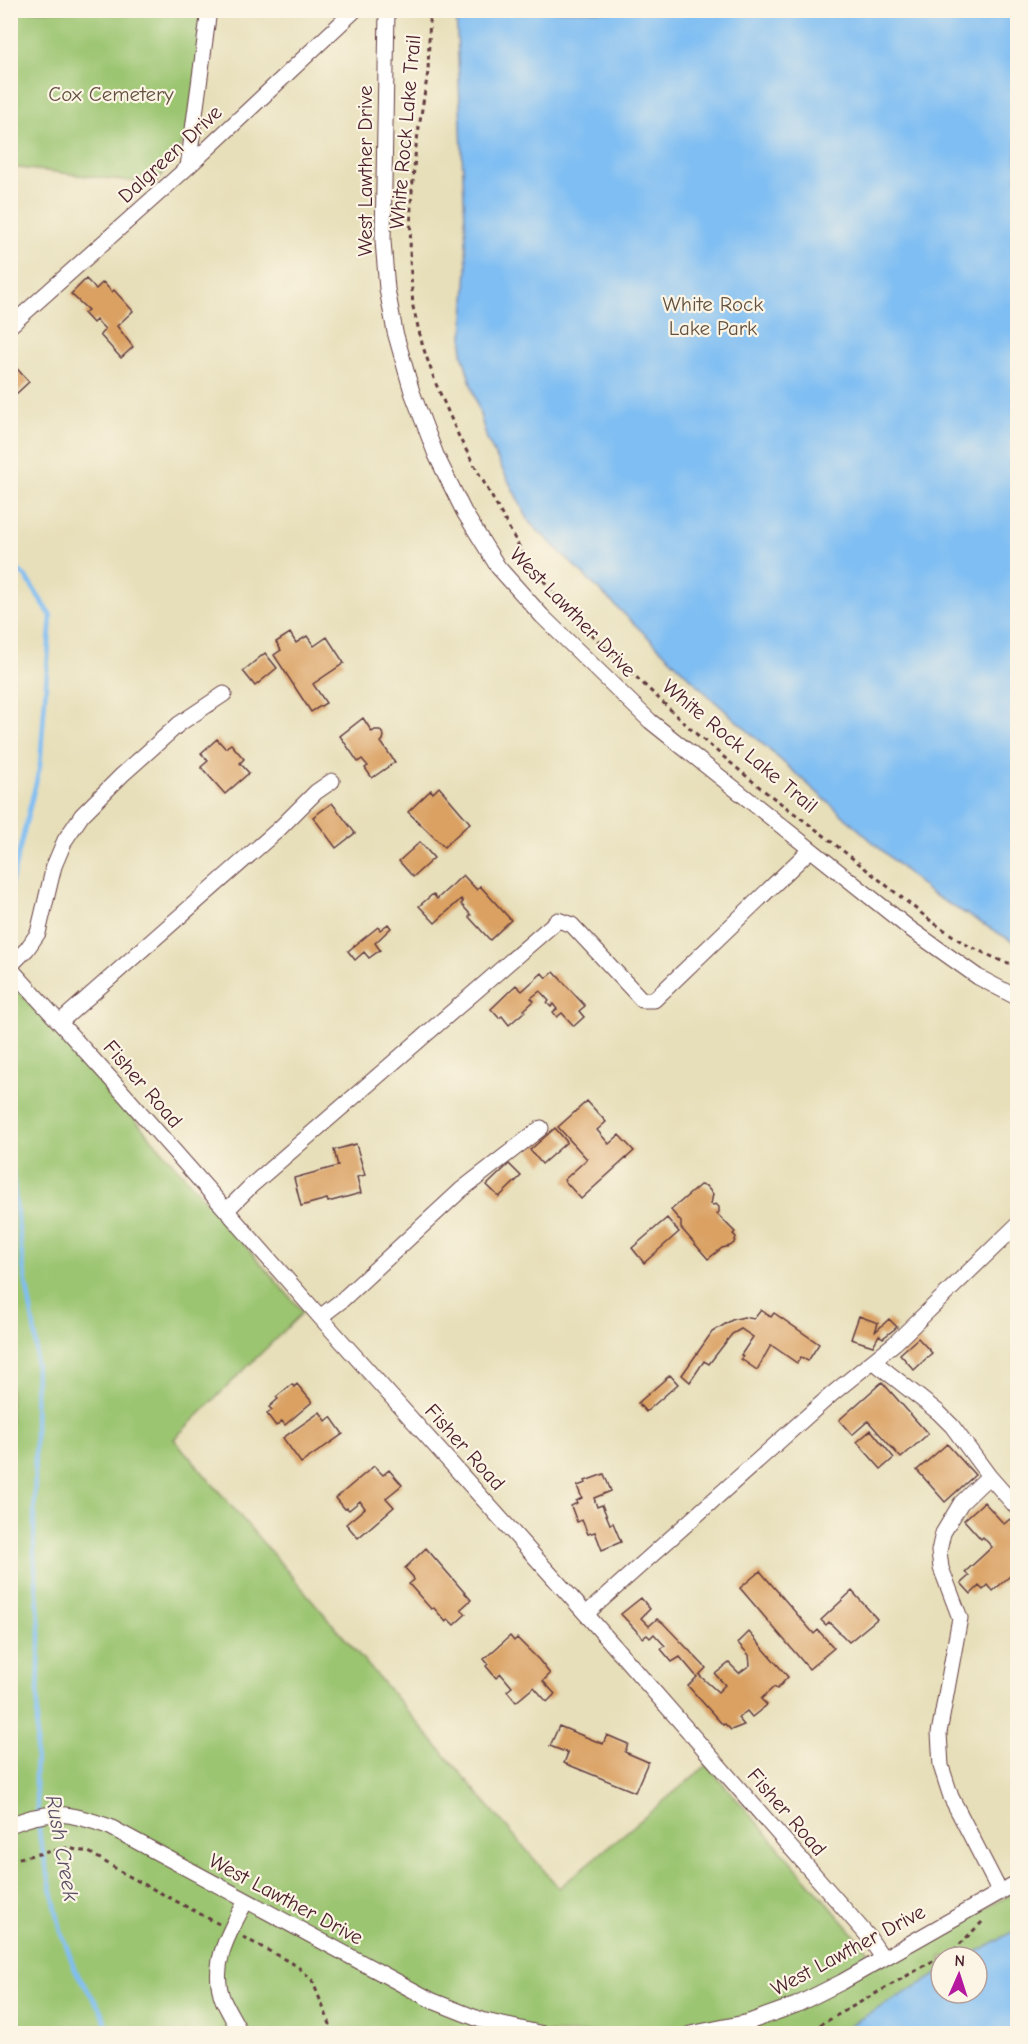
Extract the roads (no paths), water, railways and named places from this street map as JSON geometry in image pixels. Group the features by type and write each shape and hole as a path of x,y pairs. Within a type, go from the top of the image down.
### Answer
{"street":[{"path":"188,167 208,10"},
{"name":"Dalgreen Drive","path":"10,326 188,167 355,10"},
{"name":"West Lawther Drive","path":"387,10 383,241 387,289 395,332 412,392 436,455 464,512 498,567 542,616 650,721 918,934 978,977 1017,998"},
{"path":"10,967 38,933 54,866 65,840 82,815 122,775 179,724 224,694"},
{"path":"60,1022 279,829 316,792 332,781"},
{"path":"227,1210 252,1185 558,920 572,925 642,1000 654,1000 810,850"},
{"name":"Fisher Road","path":"10,967 586,1614 868,1936 883,1958"},
{"path":"320,1317 350,1293 461,1190 541,1128"},
{"path":"586,1614 832,1394 895,1343 1017,1224"},
{"path":"873,1362 938,1412 952,1426 1017,1509"},
{"path":"989,1476 961,1503 943,1533 939,1551 940,1568 960,1618 939,1733 941,1766 951,1797 1000,1892"},
{"name":"West Lawther Drive","path":"10,1825 27,1818 48,1814 79,1816 110,1827 433,2001 481,2020 543,2034"},
{"name":"West Lawther Drive","path":"700,2033 749,2022 796,2005 1017,1882"},
{"path":"241,2034 223,1998 218,1977 219,1958 230,1930 246,1901"}],"water":[{"name":"White Rock Lake Park","path":"456,11 1017,11 1017,944 930,893 711,698 530,523 487,439 462,353 467,268"},
{"path":"1017,1929 1017,2033 836,2033 929,1979 929,2005 989,2005 989,1945"}],"waterway":[{"path":"10,563 26,577 51,616 40,766 10,888"},
{"name":"Rush Creek","path":"10,1153 23,1265 36,1339 34,1551 40,1635 35,1781 40,1839 61,1931 75,1970 100,2009 111,2034"}],"park label":[{"name":"Cox Cemetery","path":"111,94"}]}
